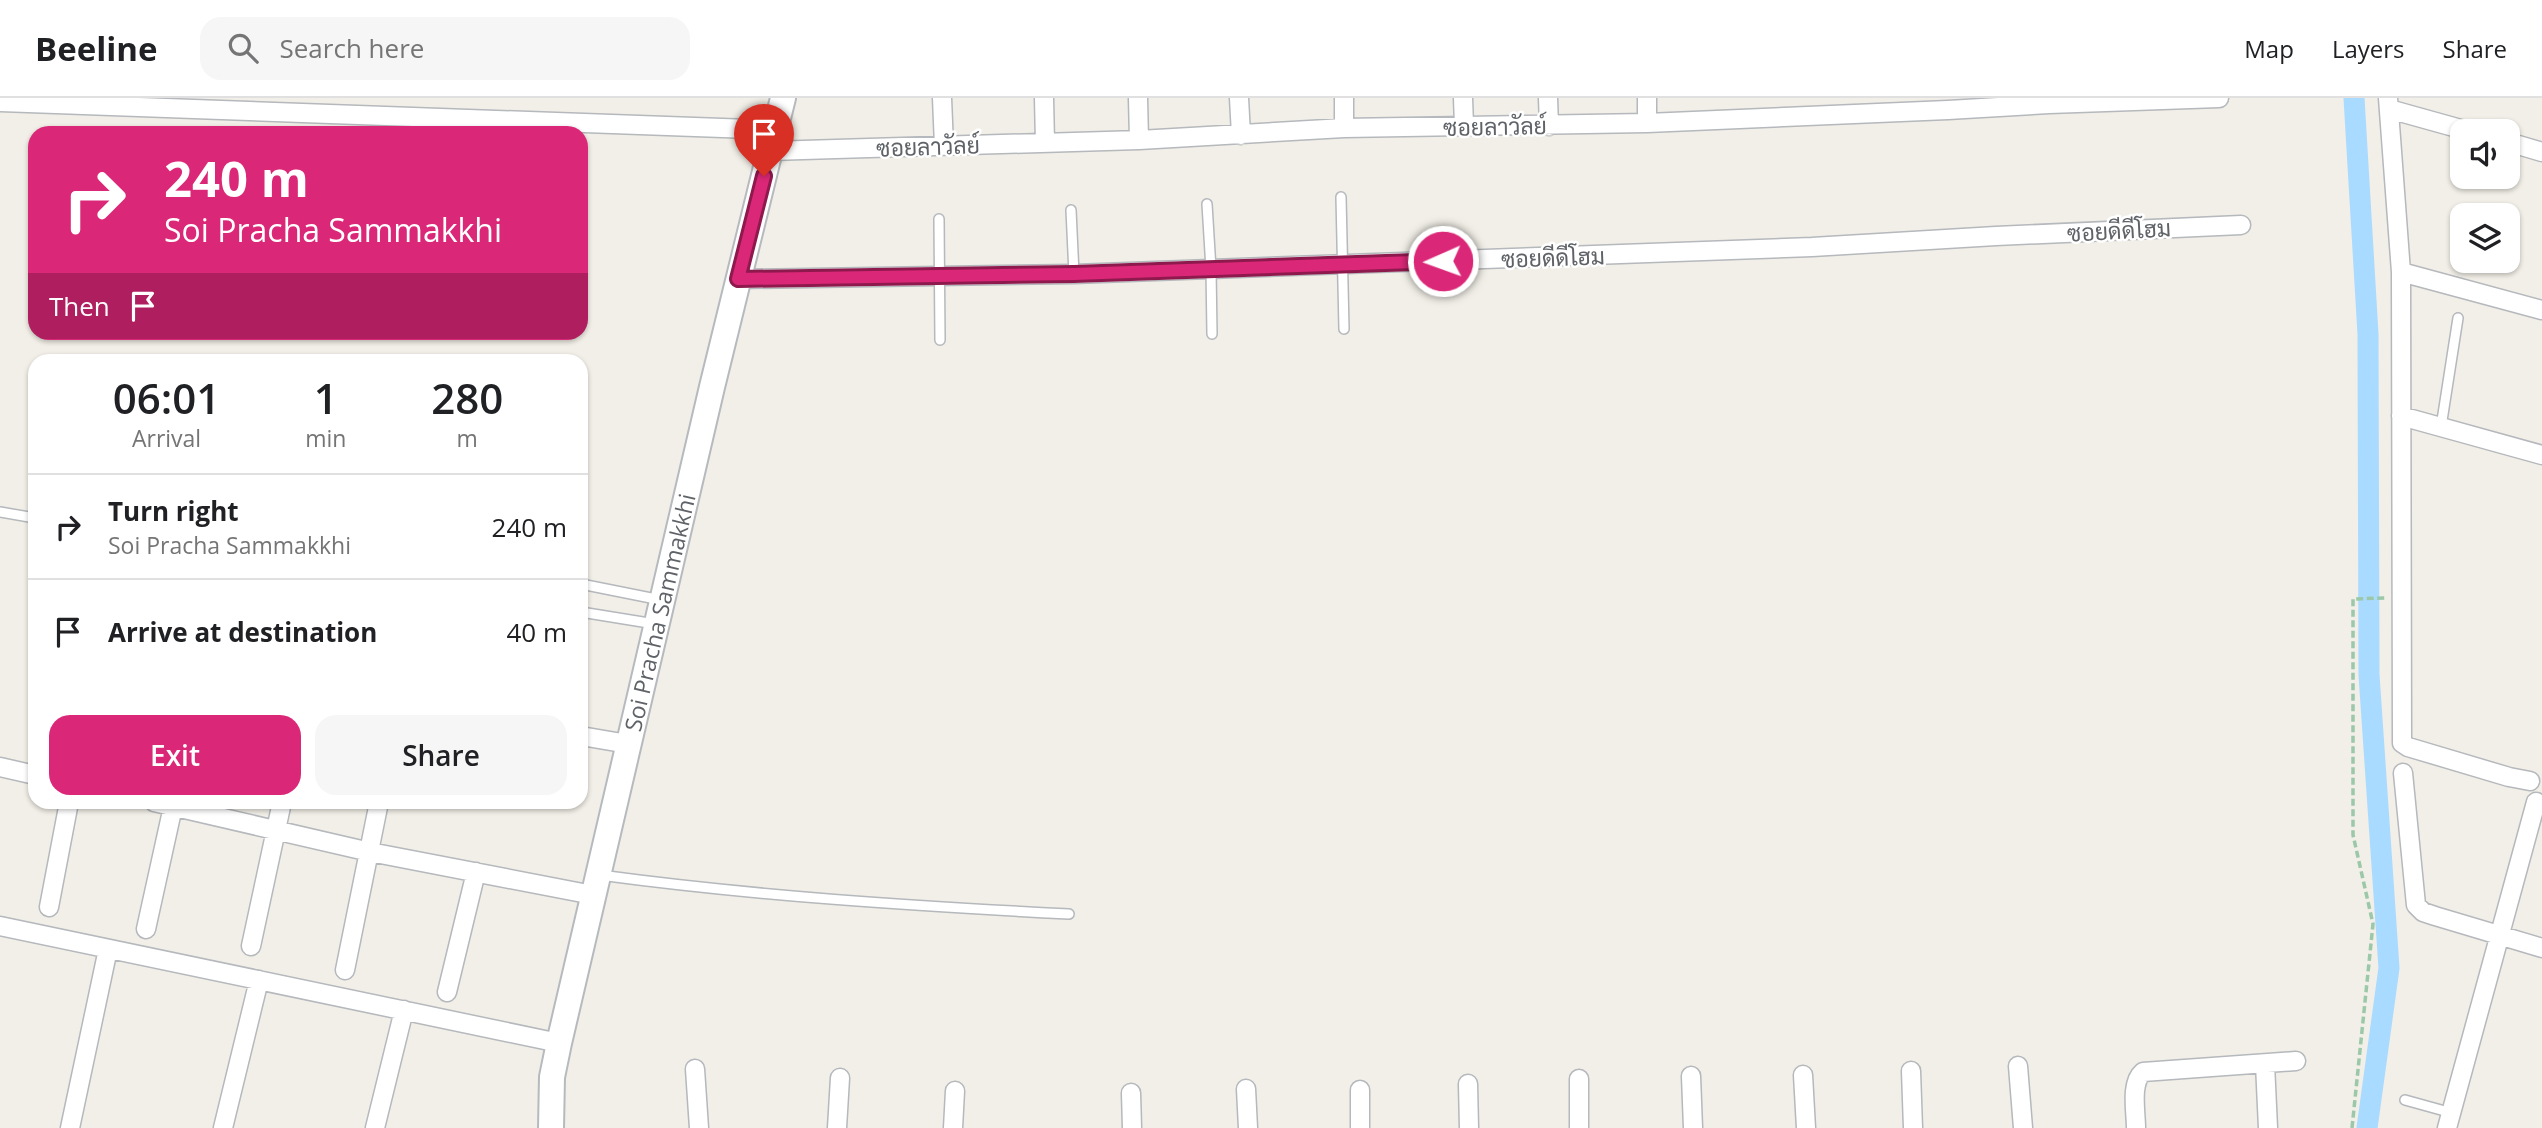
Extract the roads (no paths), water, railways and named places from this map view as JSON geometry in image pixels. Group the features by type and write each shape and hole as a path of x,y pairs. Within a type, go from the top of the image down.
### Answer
{"street":[{"name":"Soi Pracha Sammakkhi","path":"551,1128 552,1077 559,1043 783,98"},
{"path":"942,98 944,146"},
{"path":"1044,98 1045,143"},
{"path":"1138,98 1139,140"},
{"path":"1239,98 1241,135"},
{"path":"1344,98 1344,128"},
{"path":"1464,98 1464,126"},
{"path":"1548,98 1549,126"},
{"path":"1647,98 1647,123"},
{"name":"ซอยลาวัลย์","path":"588,131 944,146 1139,140 1344,128 1647,123 1842,107 2219,98"},
{"name":"ซอยลาวัลย์","path":"0,102 488,126"},
{"path":"2450,125 2388,104 2401,272 2402,743 2497,774 2530,781"},
{"path":"2520,146 2542,152"},
{"name":"ซอยดีดีโฮม","path":"738,279 1074,274 1341,265 1825,247 2009,235 2241,225"},
{"path":"2401,272 2542,310"},
{"path":"2401,416 2542,455"},
{"path":"588,737 628,744"},
{"path":"0,767 28,773"},
{"path":"2403,773 2416,905 2423,912 2542,948"},
{"path":"2450,1121 2536,802"},
{"path":"49,907 68,809"},
{"path":"146,929 173,809"},
{"path":"194,809 370,852 476,872 596,885"},
{"path":"251,946 281,809"},
{"path":"345,970 378,809"},
{"path":"447,992 476,872"},
{"path":"0,926 559,1043"},
{"path":"71,1128 108,948"},
{"path":"223,1128 259,980"},
{"path":"375,1128 404,1010"},
{"path":"2136,1128 2136,1085 2138,1076 2143,1072 2297,1061"},
{"path":"2265,1064 2268,1128"},
{"path":"2018,1066 2023,1128"},
{"path":"695,1069 699,1128"},
{"path":"1911,1071 1913,1128"},
{"path":"1803,1074 1807,1128"},
{"path":"1691,1076 1693,1128"},
{"path":"837,1128 840,1078"},
{"path":"1579,1079 1579,1128"},
{"path":"1468,1084 1469,1128"},
{"path":"1245,1089 1248,1128"},
{"path":"1360,1090 1360,1128"},
{"path":"953,1128 955,1091"},
{"path":"1131,1093 1132,1128"}],"lane":[{"path":"1341,197 1344,329"},
{"path":"1207,204 1212,334"},
{"path":"1071,210 1074,274"},
{"path":"939,219 940,340"},
{"path":"2441,427 2458,318"},
{"path":"0,512 28,517"},
{"path":"588,585 662,600"},
{"path":"588,613 657,625"},
{"path":"596,885 681,886 1069,915"},
{"path":"2405,1100 2450,1121"}],"waterway":[{"path":"2354,98 2368,334 2369,675 2389,968 2367,1128"}]}
